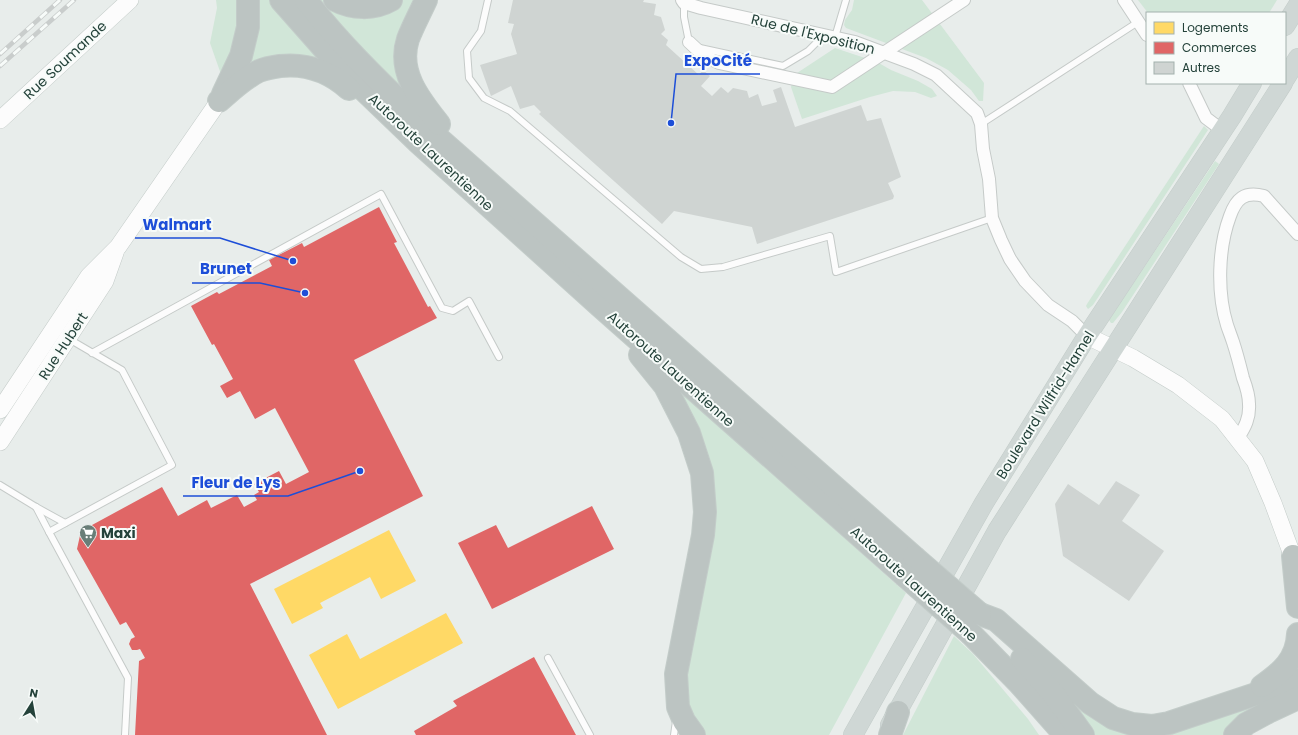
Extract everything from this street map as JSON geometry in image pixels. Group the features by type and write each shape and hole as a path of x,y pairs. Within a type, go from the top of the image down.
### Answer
{"highway":[{"path":"219,101 241,56 248,27 248,0"},
{"name":"Autoroute Laurentienne","path":"281,0 342,69 385,111 600,306 909,566 980,614 1052,692 1083,735"},
{"name":"Autoroute Laurentienne","path":"306,0 382,84 428,129 598,278 909,566 1065,735"},
{"path":"335,0 353,7 371,7 384,4 391,0"},
{"path":"426,0 408,39 406,50 406,61 412,86 421,101 474,170"},
{"path":"219,101 246,78 272,67 290,65 306,66 330,74 365,102 385,111"},
{"path":"600,306 665,386 689,433 702,472 705,512 676,674 678,707 684,721 694,735"},
{"path":"1296,563 1298,608"},
{"path":"980,614 996,620 1090,703 1113,718 1132,724 1152,726 1168,723 1298,680"},
{"path":"1248,696 1282,672 1294,652 1298,641 1298,634"},
{"path":"1235,735 1246,724 1298,698"},
{"path":"1039,706 1048,735"},
{"path":"890,735 898,712"}],"main road":[{"path":"1286,24 1298,5"},
{"path":"1286,77 1298,58"},
{"name":"Boulevard Wilfrid-Hamel","path":"853,735 984,503 1087,336 1251,84"},
{"name":"Boulevard Wilfrid-Hamel","path":"885,735 998,531 1282,84"}],"street":[{"name":"Rue Soumande","path":"0,120 130,0"},
{"path":"689,42 704,56 720,63 832,87 964,0"},
{"path":"1124,0 1146,34"},
{"name":"Rue de l'Exposition","path":"683,2 855,42 885,52 936,75 977,113 982,124 992,218 1010,259 1025,281 1048,305 1072,321 1087,336"},
{"path":"1189,84 1206,118 1222,130"},
{"name":"Rue Hubert","path":"0,442 61,334 89,276 118,247 219,101"},
{"path":"1238,438 1247,423 1250,404 1223,308 1220,273 1226,225 1234,206 1241,198 1256,194 1264,196 1298,234"},
{"name":"Rue Hubert","path":"0,410 61,334"},
{"path":"1087,336 1133,358 1178,384 1222,419 1255,461 1273,502 1296,563"}],"lane":[{"path":"488,0 481,31 467,51 469,78 484,98 510,111 681,257 701,269 723,267 830,236 836,272 992,218"},
{"path":"683,2 684,17 689,42 700,49 783,66 829,36 846,0"},
{"path":"982,124 1138,22"},
{"path":"92,353 381,194 442,308 452,311 469,302 499,357"},
{"path":"49,532 172,465 122,370 61,334"},
{"path":"0,485 65,523"},
{"path":"36,507 128,678 125,735"},
{"path":"548,658 590,735"},
{"path":"674,735 678,707"}],"green space":[{"path":"216,0 242,0 240,46 223,80 210,43 217,8"},
{"path":"253,0 270,0 333,70 246,72"},
{"path":"316,0 417,0 405,87 401,88 381,69"},
{"path":"854,0 922,0 984,83 983,101 979,101 971,90 948,70 926,58 846,28 844,25 845,20 852,10"},
{"path":"1138,0 1277,0 1270,12 1147,12"},
{"path":"835,48 877,62 891,70 918,81 932,89 937,96 931,98 915,92 893,91 802,119 791,87 794,75"},
{"path":"1204,126 1208,130 1093,305 1088,309 1086,306 1087,304"},
{"path":"1215,161 1219,164 1122,312 1113,323 1111,323 1109,320"},
{"path":"679,392 696,405 906,593 829,735 701,735 696,730 681,684 708,534"},
{"path":"954,636 973,654 1028,719 1039,735 903,735"},
{"path":"1059,683 1130,730 1297,684 1228,730 1223,735 1091,735"}],"building: Logements":[{"path":"389,530 416,581 381,599 370,577 320,603 323,608 292,624 274,589"},
{"path":"446,613 463,643 338,709 309,655 347,634 360,659"}],"building: Commerces":[{"path":"379,207 397,242 394,243 428,307 430,306 437,318 354,360 423,496 250,584 327,735 135,735 139,661 145,658 140,649 132,650 129,644 131,639 135,637 126,622 120,625 77,549 81,531 162,487 178,516 207,500 211,508 237,495 244,507 257,500 254,495 259,492 254,484 279,471 286,484 309,472 275,408 255,419 240,391 227,398 220,386 233,379 214,344 212,345 191,306 217,292 219,294 272,266 269,260 302,243 304,247"},
{"path":"592,506 614,549 492,609 458,543 496,525 508,548"},
{"path":"534,657 576,735 416,735 414,731 457,706 453,701"}],"building: Autres":[{"path":"513,0 644,0 643,2 656,4 654,15 661,17 665,30 661,34 668,40 666,45 699,75 703,70 710,76 701,86 712,96 721,87 728,93 733,88 747,91 749,98 758,94 762,106 777,102 773,90 781,87 795,127 861,105 867,121 881,118 901,177 888,183 894,196 893,199 757,244 752,227 674,211 662,224 539,114 541,112 534,105 520,109 511,86 491,96 480,65 517,54 511,34 514,24 508,23"},
{"path":"1116,481 1140,495 1122,521 1164,551 1129,601 1063,556 1055,504 1068,484 1099,505"}],"railway":[{"path":"0,54 60,0"},
{"path":"0,66 74,0"}],"place":[{"name":"ExpoCité","path":"671,123"},
{"name":"Walmart","path":"293,261"},
{"name":"Brunet","path":"305,293"},
{"name":"Fleur de Lys","path":"360,471"},
{"name":"Maxi","path":"88,548"}]}
